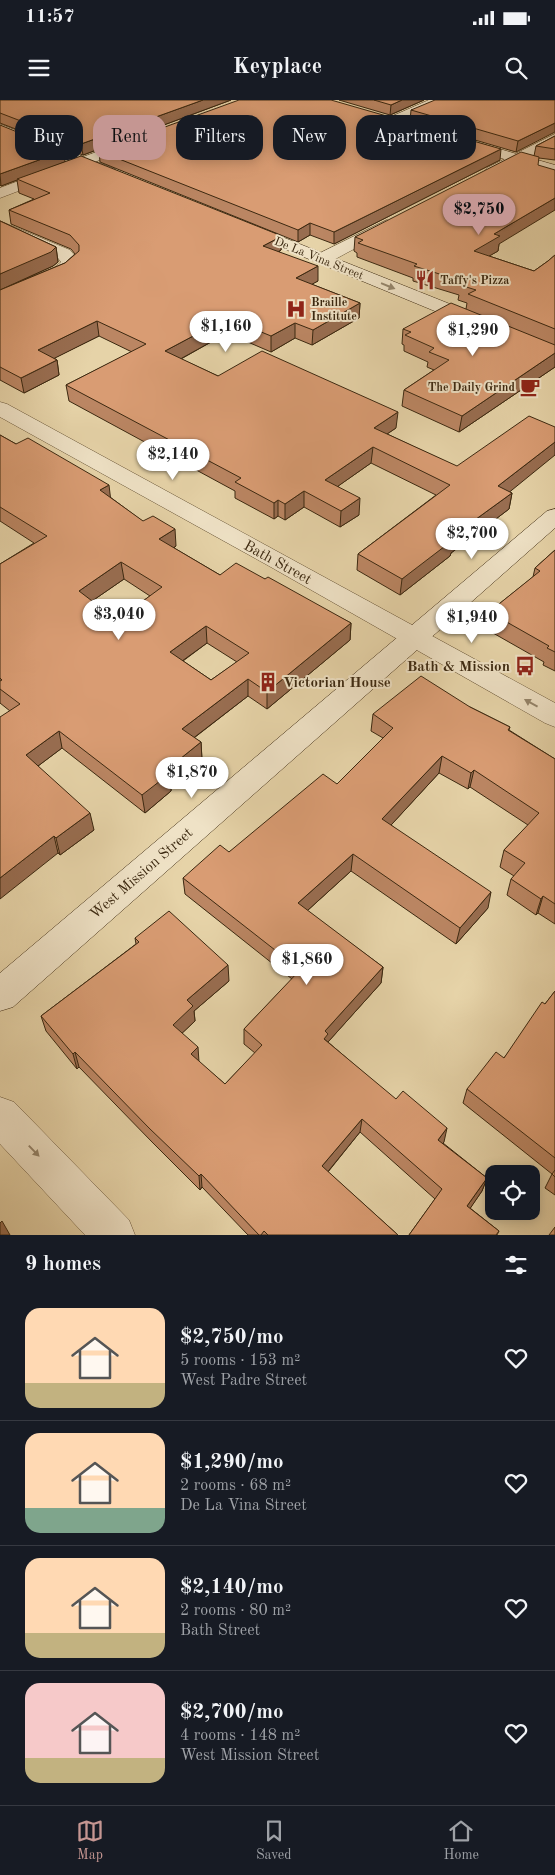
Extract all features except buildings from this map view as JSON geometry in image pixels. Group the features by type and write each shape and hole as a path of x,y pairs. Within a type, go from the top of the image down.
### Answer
{"street":[{"path":"400,115 440,100"},
{"path":"0,128 121,177"},
{"path":"474,180 555,138"},
{"path":"476,147 555,170"},
{"path":"0,193 93,159"},
{"path":"322,259 404,216"},
{"name":"De La Vina Street","path":"234,223 495,330"},
{"path":"0,226 64,254 70,261 70,265 60,272 0,299"},
{"name":"Bath Street","path":"0,408 318,585 414,636 555,716"},
{"name":"West Mission Street","path":"0,995 555,516"},
{"path":"0,1116 114,1235"}],"place":[{"name":"Taffy's Pizza","path":"425,280"},
{"name":"Braille Institute","path":"296,309"},
{"name":"The Daily Grind","path":"530,387"},
{"name":"Bath & Mission","path":"525,666"},
{"name":"Victorian House","path":"268,682"}]}
